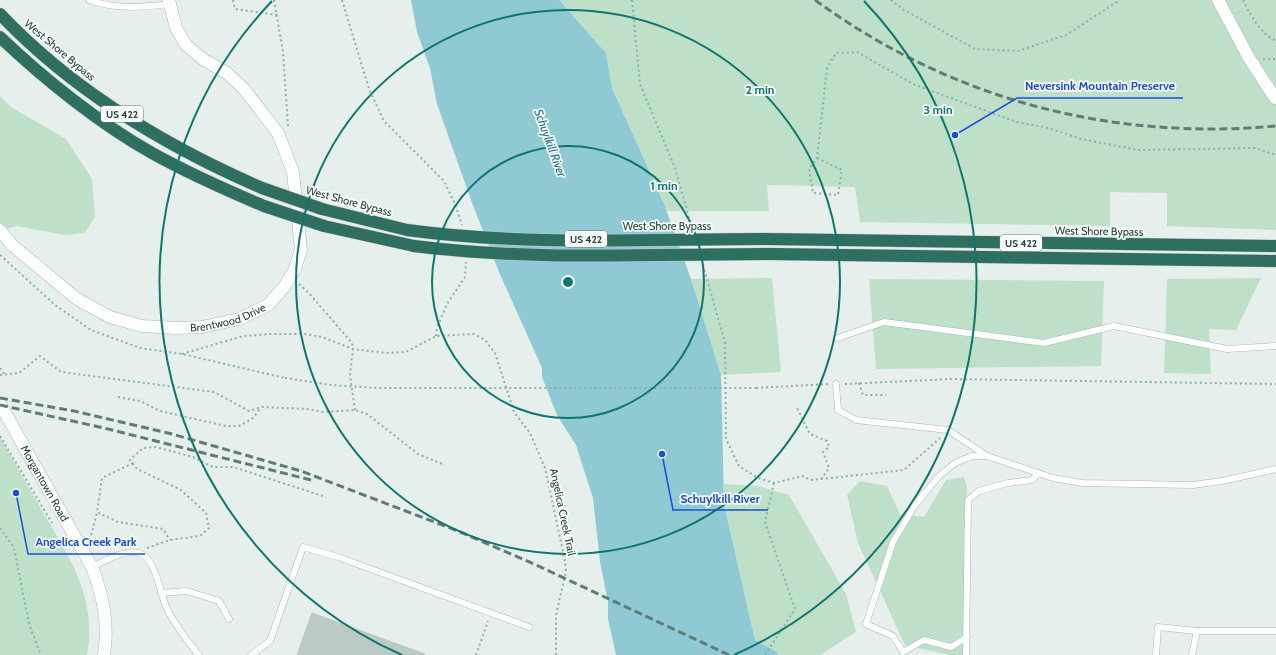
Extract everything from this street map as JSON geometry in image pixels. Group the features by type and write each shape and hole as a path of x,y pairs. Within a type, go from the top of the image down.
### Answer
{"highway":[{"name":"West Shore Bypass","path":"0,14 63,73 100,100 168,143 210,166 262,188 322,209 407,230 454,236 522,240 766,239 1276,246"},
{"name":"US 422","path":"0,37 21,57 87,111 151,152 222,188 264,206 324,226 414,246 456,251 525,255 770,254 1276,261"}],"street":[{"path":"1218,0 1249,58 1275,98"},
{"name":"Brentwood Drive","path":"0,230 12,245 77,299 110,317 142,326 175,328 202,327 239,319 268,305 284,287 294,271 300,250 293,172 279,137 260,108 244,89 227,73 204,60 186,44 176,28 170,2"},
{"name":"Morgantown Road","path":"0,404 92,567 100,590 105,613 104,655"}],"lane":[{"path":"89,0 104,6 129,8 170,2"},
{"path":"838,338 884,322 1044,343 1114,326 1227,349 1276,346"},
{"path":"836,384 838,410 856,420 948,430 987,456 1038,473 1082,483 1193,485 1222,481 1276,469"},
{"path":"967,636 951,647 924,640 903,652 892,636 866,624 893,542 915,506 939,476 955,463 972,456 987,456"},
{"path":"966,655 968,500 979,491 1008,483 1032,480 1038,473"},
{"path":"251,655 270,641 303,547 338,557 529,627"},
{"path":"92,567 120,555 132,552 145,556 149,560 167,608 187,641 199,655"},
{"path":"162,593 187,591 219,601 229,619"},
{"path":"1156,655 1158,627 1197,631 1276,631"},
{"path":"1192,655 1197,631"}],"path":[{"path":"233,0 235,9 277,15"},
{"path":"274,0 283,52 288,132 279,137"},
{"path":"342,0 369,88 384,121 444,181 455,204 462,226"},
{"path":"632,0 640,84 676,168 693,229"},
{"path":"891,0 904,10 975,48 1018,50 1066,35 1120,0"},
{"path":"1243,0 1254,21 1269,37 1276,41"},
{"path":"818,158 842,170 838,195 813,193 809,169 818,158 827,68 836,53 857,52 915,85 1017,122 1048,128 1081,139 1138,150 1255,148 1276,155"},
{"path":"701,259 725,343 726,439 739,466 758,478 774,483 803,476 810,480 904,470 948,430"},
{"path":"436,336 437,328 447,304 465,277 466,261"},
{"path":"290,278 308,292 352,343 353,349 350,375 355,410"},
{"name":"Angelica Creek Trail","path":"182,354 243,336 271,334 304,334 322,337 353,349 386,353 406,352 436,336 474,334 486,340 495,353 514,412 530,433 545,468 566,571 556,615 556,655"},
{"path":"0,375 19,373 40,356 61,372 214,392 249,411 262,408 307,409 323,412 355,410 367,414 418,454 445,465"},
{"path":"0,368 5,375"},
{"path":"285,378 331,385 377,388 756,388 951,379 1276,384"},
{"path":"859,383 862,395 886,395"},
{"path":"118,397 140,401 160,411 226,426 239,426 252,419 262,408"},
{"path":"797,408 810,434 827,441 829,447 823,452 829,468 821,479"},
{"path":"0,436 52,523"},
{"path":"132,552 170,540 200,536 209,528 206,513 180,490 137,470 130,460 144,448 156,447 193,457 213,468 233,467 326,497"},
{"path":"83,550 90,541 98,512 102,478 133,463"},
{"path":"765,655 795,609 765,522 774,483"},
{"path":"98,512 118,522 163,529 170,540"},
{"path":"0,528 14,548 29,624 41,655"},
{"path":"476,655 488,620"}],"green space":[{"path":"559,0 1276,0 1276,230 1167,226 1167,193 1110,192 1110,226 860,222 855,187 767,185 769,211 667,211 612,88 606,53"},
{"path":"0,96 11,107 66,139 92,179 95,216 85,233 65,235 17,226 0,231"},
{"path":"772,278 781,372 721,375 691,279"},
{"path":"1261,278 1236,330 1209,329 1211,374 1164,373 1167,279"},
{"path":"869,279 1104,281 1101,366 876,369"},
{"path":"0,437 73,565 80,582 88,616 89,635 87,655 0,655"},
{"path":"964,477 967,486 966,655 949,655 905,645 858,543 847,495 860,481 887,486 900,514 924,517 946,480"},
{"path":"724,484 758,486 789,495 846,594 856,632 820,655 778,655 777,652 755,640 724,504"}],"water":[{"path":"411,0 559,0 606,53 612,88 664,204 691,279 721,375 724,504 755,640 777,652 778,655 616,655 608,619 608,602 600,562 593,498 576,445 557,415 542,377 542,368 499,272 471,200 437,104 430,68 417,32"}],"building":[{"path":"312,613 425,654 425,655 297,655"}],"railway":[{"path":"815,0 867,34 921,64 977,87 1034,106 1093,119 1153,127 1214,129 1276,126"},
{"path":"0,398 74,411 172,434 301,471 458,531 534,564 729,655"},
{"path":"0,405 104,428 311,480"}],"place":[{"name":"Neversink Mountain Preserve","path":"955,135"},
{"name":"Schuylkill River","path":"662,454"},
{"name":"Angelica Creek Park","path":"16,493"}]}
